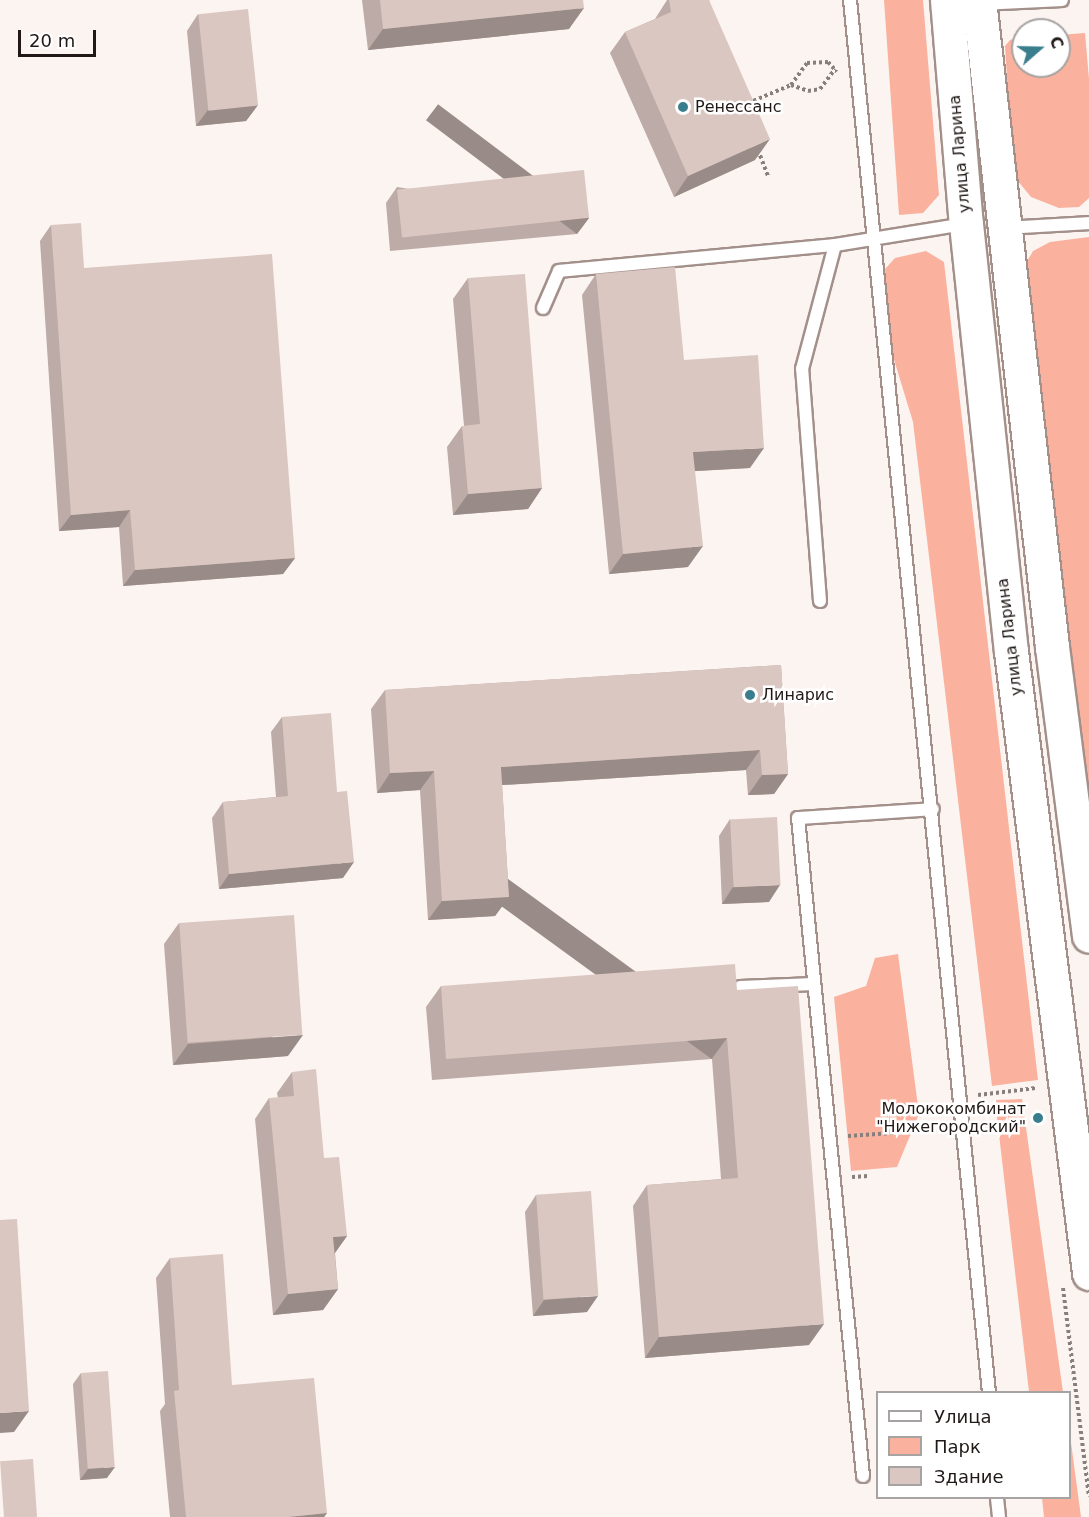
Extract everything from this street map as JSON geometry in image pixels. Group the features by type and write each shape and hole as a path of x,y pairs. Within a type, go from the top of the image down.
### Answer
{"main road":[{"name":"улица Ларина","path":"947,0 966,224 1011,651 1089,1273"},
{"path":"980,2 1005,229 1084,855 1089,936"}],"lane":[{"path":"850,0 871,237 933,809 988,1391"},
{"path":"980,2 1062,0"},
{"path":"1005,229 1089,223"},
{"path":"543,308 559,271 835,245 871,237 966,224"},
{"path":"820,601 802,369 835,245"},
{"path":"863,1476 798,818 933,809"},
{"path":"740,987 814,984"},
{"path":"997,1499 999,1517"}],"path":[{"path":"837,60 836,68 839,77"},
{"path":"742,106 791,85 807,63 828,62 836,68"},
{"path":"791,85 808,92 820,89 836,68"},
{"path":"757,146 768,176"},
{"path":"977,1095 1016,1091"},
{"path":"848,1136 936,1130"}],"green space":[{"path":"884,0 923,0 939,195 923,213 899,215"},
{"path":"1085,33 1089,79 1089,198 1079,207 1059,208 1031,197 1013,175 1005,46 1011,40 1011,78 1071,78 1071,34"},
{"path":"1089,237 1089,800 1025,265 1033,251 1050,242"},
{"path":"926,251 944,262 1038,1080 992,1086 913,422 892,353 885,269 895,258"},
{"path":"898,954 919,1114 897,1167 851,1171 834,997 866,986 875,958"},
{"path":"1022,1099 1063,1391 1029,1391 995,1100"},
{"path":"1071,1442 1081,1517 1044,1517 1042,1499 1071,1499"}],"building":[{"path":"380,0 583,0 584,8 383,29"},
{"name":"Ренессанс","path":"669,0 709,0 770,139 688,176 625,32 671,12"},
{"path":"248,9 258,105 208,111 198,14"},
{"path":"584,170 589,218 402,237 397,190"},
{"path":"81,223 84,268 272,254 295,558 135,570 130,510 71,515 51,225"},
{"path":"675,267 684,360 758,355 764,448 693,452 703,546 623,554 596,274"},
{"path":"525,274 542,488 468,494 462,426 480,424 468,278"},
{"path":"781,665 788,774 762,775 760,750 501,767 509,897 442,901 434,771 390,773 385,690"},
{"path":"331,713 337,792 347,791 354,862 229,874 223,802 288,796 282,717"},
{"path":"777,817 781,885 734,887 730,819"},
{"path":"294,915 302,1035 188,1043 179,923"},
{"path":"735,964 737,990 798,986 824,1324 659,1337 647,1185 738,1178 727,1038 446,1059 441,986"},
{"path":"316,1069 324,1158 339,1157 347,1236 333,1237 338,1289 288,1294 269,1098 294,1096 292,1072"},
{"path":"591,1191 598,1296 543,1300 536,1195"},
{"path":"17,1219 29,1411 0,1413 0,1220"},
{"path":"223,1254 232,1385 314,1378 327,1513 288,1517 186,1517 174,1391 179,1390 170,1258"},
{"path":"108,1371 115,1467 88,1469 81,1373"},
{"path":"33,1459 37,1517 4,1517 0,1461"}],"place":[{"name":"Ренессанс","path":"683,107"},
{"name":"Линарис","path":"750,695"},
{"name":"Молококомбинат \"Нижегородский\"","path":"1038,1118"}]}
